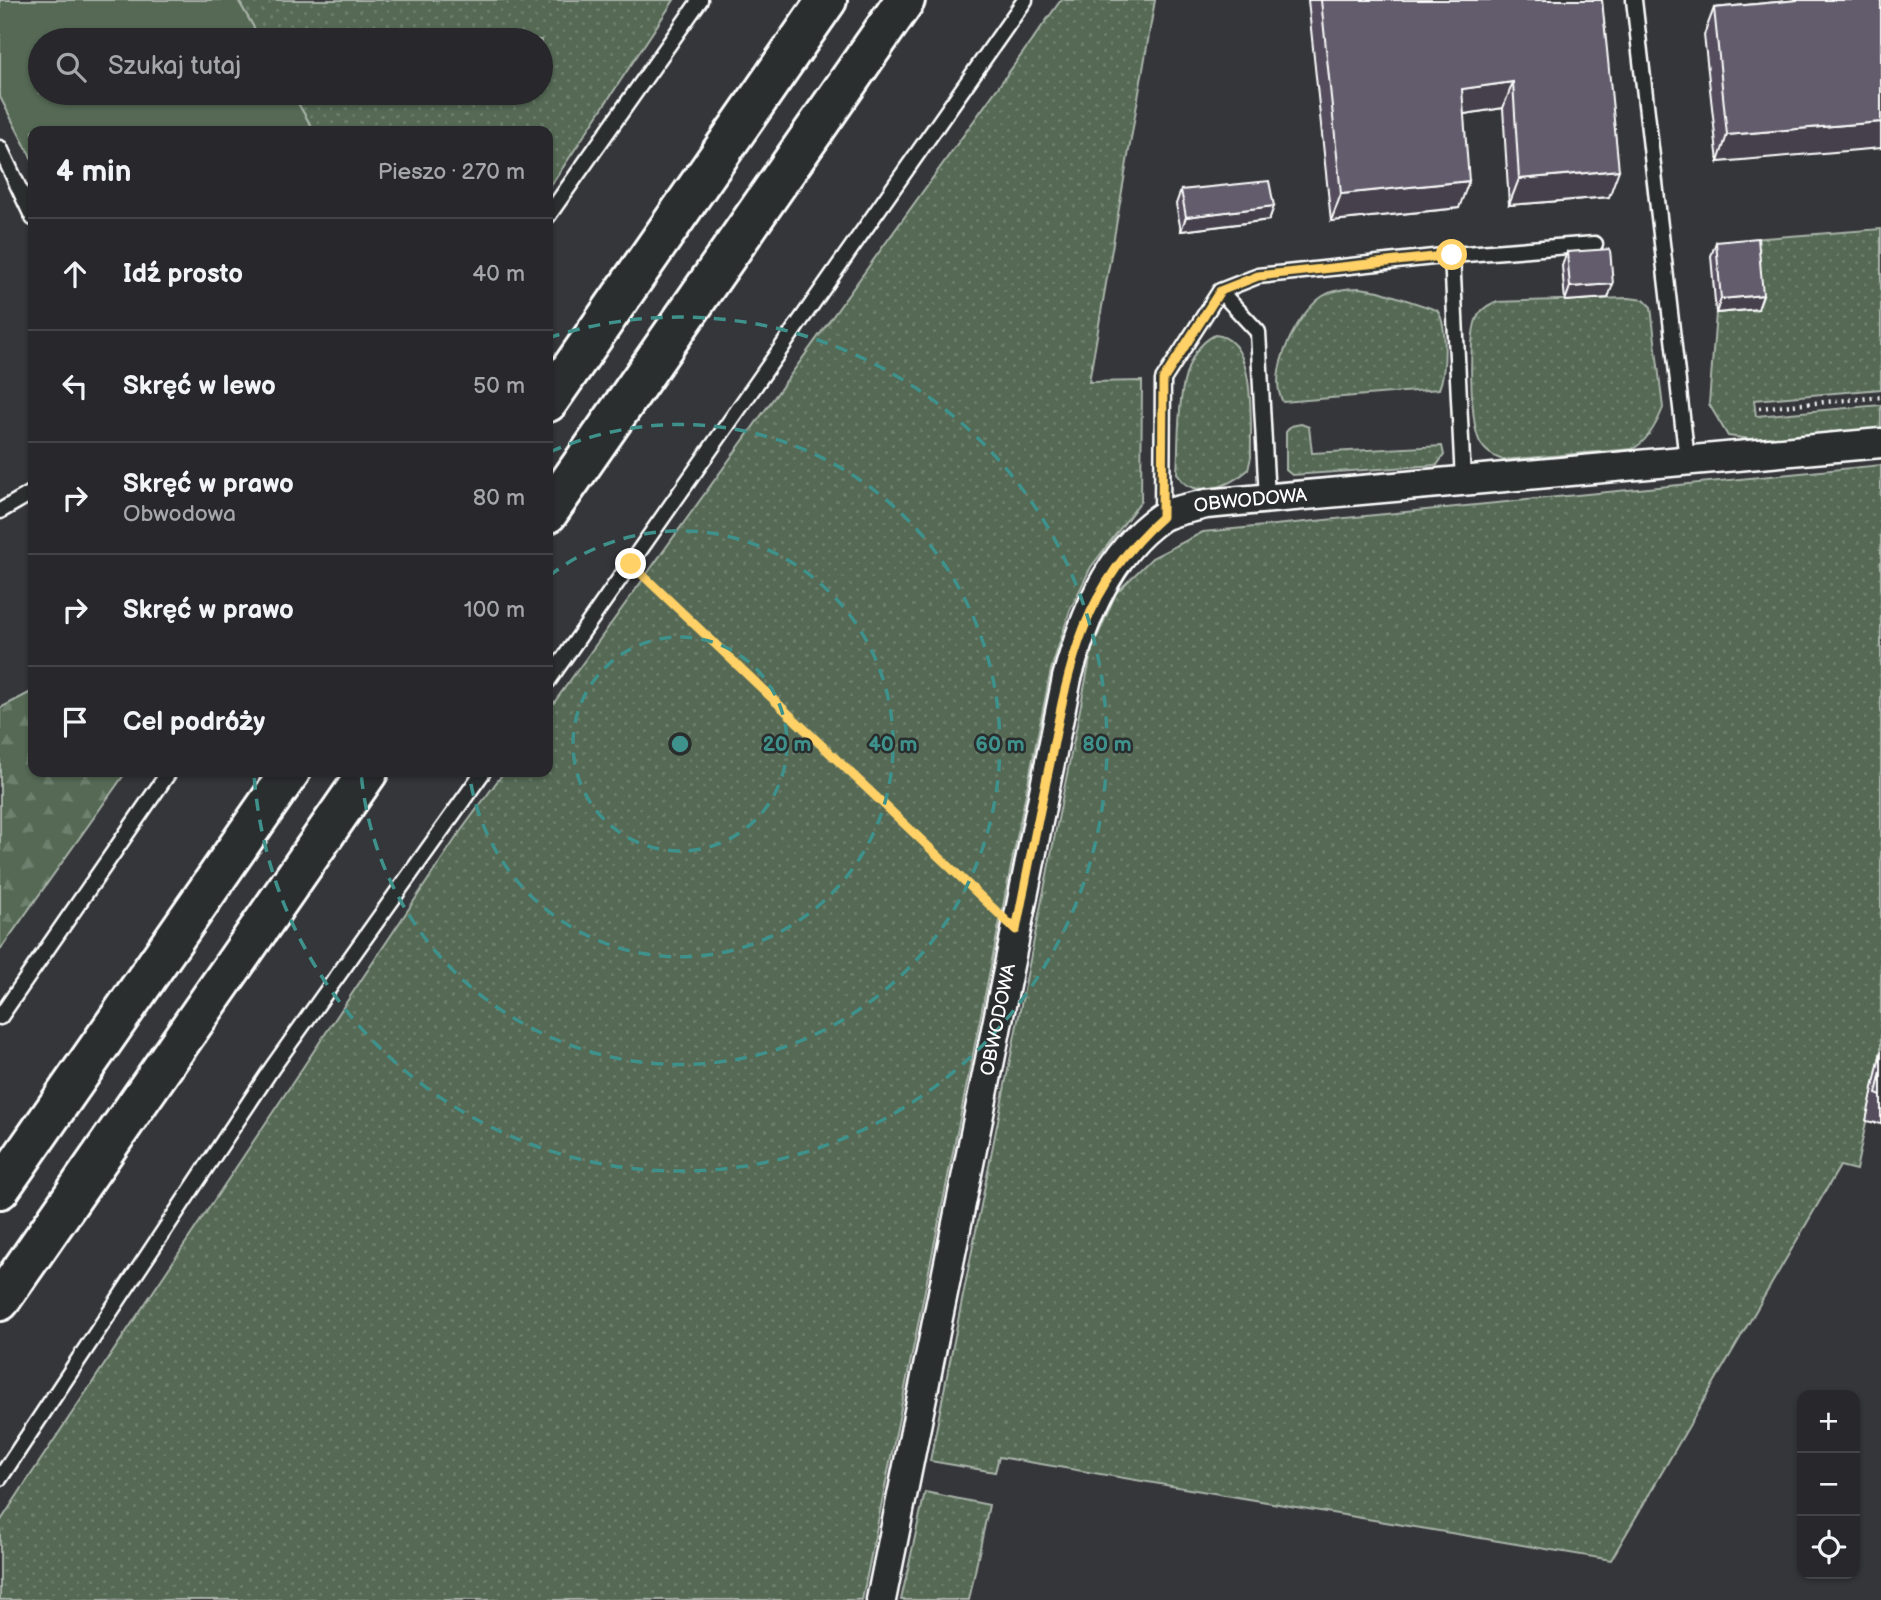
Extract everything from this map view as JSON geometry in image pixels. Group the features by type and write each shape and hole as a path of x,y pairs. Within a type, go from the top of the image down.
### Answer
{"highway":[{"path":"553,395 827,0"},
{"path":"553,506 905,0"},
{"path":"0,1189 287,777"},
{"path":"0,1301 365,777"}],"street":[{"name":"OBWODOWA","path":"881,1600 1067,678 1079,634 1096,597 1115,566 1138,538 1162,517 1206,504 1881,443"}],"lane":[{"path":"553,209 700,0"},
{"path":"553,674 1026,0"},
{"path":"1634,0 1687,460"},
{"path":"0,148 28,207"},
{"path":"1162,517 1163,380 1220,291 1258,276 1452,255 1595,244"},
{"path":"1452,255 1463,481"},
{"path":"1220,291 1258,332 1267,498"},
{"path":"0,511 28,495"},
{"path":"0,1017 166,777"},
{"path":"0,1478 272,1068 479,777"}],"path":[{"path":"1759,408 1881,397"},
{"path":"631,564 1016,930"}],"green space":[{"path":"0,0 238,0 254,28 28,28 28,105 299,105 311,126 28,126 28,151 0,97"},
{"path":"238,0 674,0 553,182 553,126 311,126 299,105 553,105 553,28 254,28"},
{"path":"1061,0 1155,0 1089,382 1142,381 1141,501 1091,567 1070,610 1051,670 862,1600 0,1600 0,1522 460,832 500,777 553,777 553,704"},
{"path":"1881,229 1881,389 1754,400 1756,416 1881,405 1881,428 1758,440 1728,436 1709,404 1716,313 1758,309 1751,239"},
{"path":"1341,289 1379,291 1437,310 1443,326 1445,348 1439,389 1283,402 1278,376 1281,361 1303,316 1323,296"},
{"path":"1629,298 1644,300 1651,307 1663,408 1655,426 1643,442 1632,449 1503,460 1485,449 1477,435 1471,384 1473,331 1481,311 1495,302"},
{"path":"1215,335 1229,340 1239,351 1245,366 1251,405 1251,457 1248,470 1240,476 1221,486 1201,489 1183,482 1177,473 1179,417 1185,377 1192,359 1201,345"},
{"path":"1301,424 1309,427 1312,453 1442,446 1444,455 1437,465 1292,475 1286,470 1286,432 1291,426"},
{"path":"1881,465 1881,1051 1856,1170 1840,1166 1611,1560 999,1457 995,1472 930,1461 1092,649 1116,593 1152,558 1203,532"},
{"path":"28,694 28,777 122,777 0,950 0,708"},
{"path":"925,1492 989,1505 969,1600 901,1600"}],"building":[{"path":"1321,0 1602,0 1619,170 1519,179 1513,82 1462,89 1469,181 1341,194"},
{"path":"1798,0 1881,0 1881,122 1727,135 1714,8"},
{"path":"1269,181 1274,206 1186,217 1181,190"},
{"path":"1758,238 1763,295 1721,299 1716,242"},
{"path":"1610,249 1613,284 1570,287 1567,252"},
{"path":"1881,1071 1881,1096 1876,1094"}],"route":[{"path":"631,564 1016,930 1067,678 1079,634 1096,597 1115,566 1138,538 1162,517 1163,380 1220,291 1229,285 1258,276 1452,255"}]}
